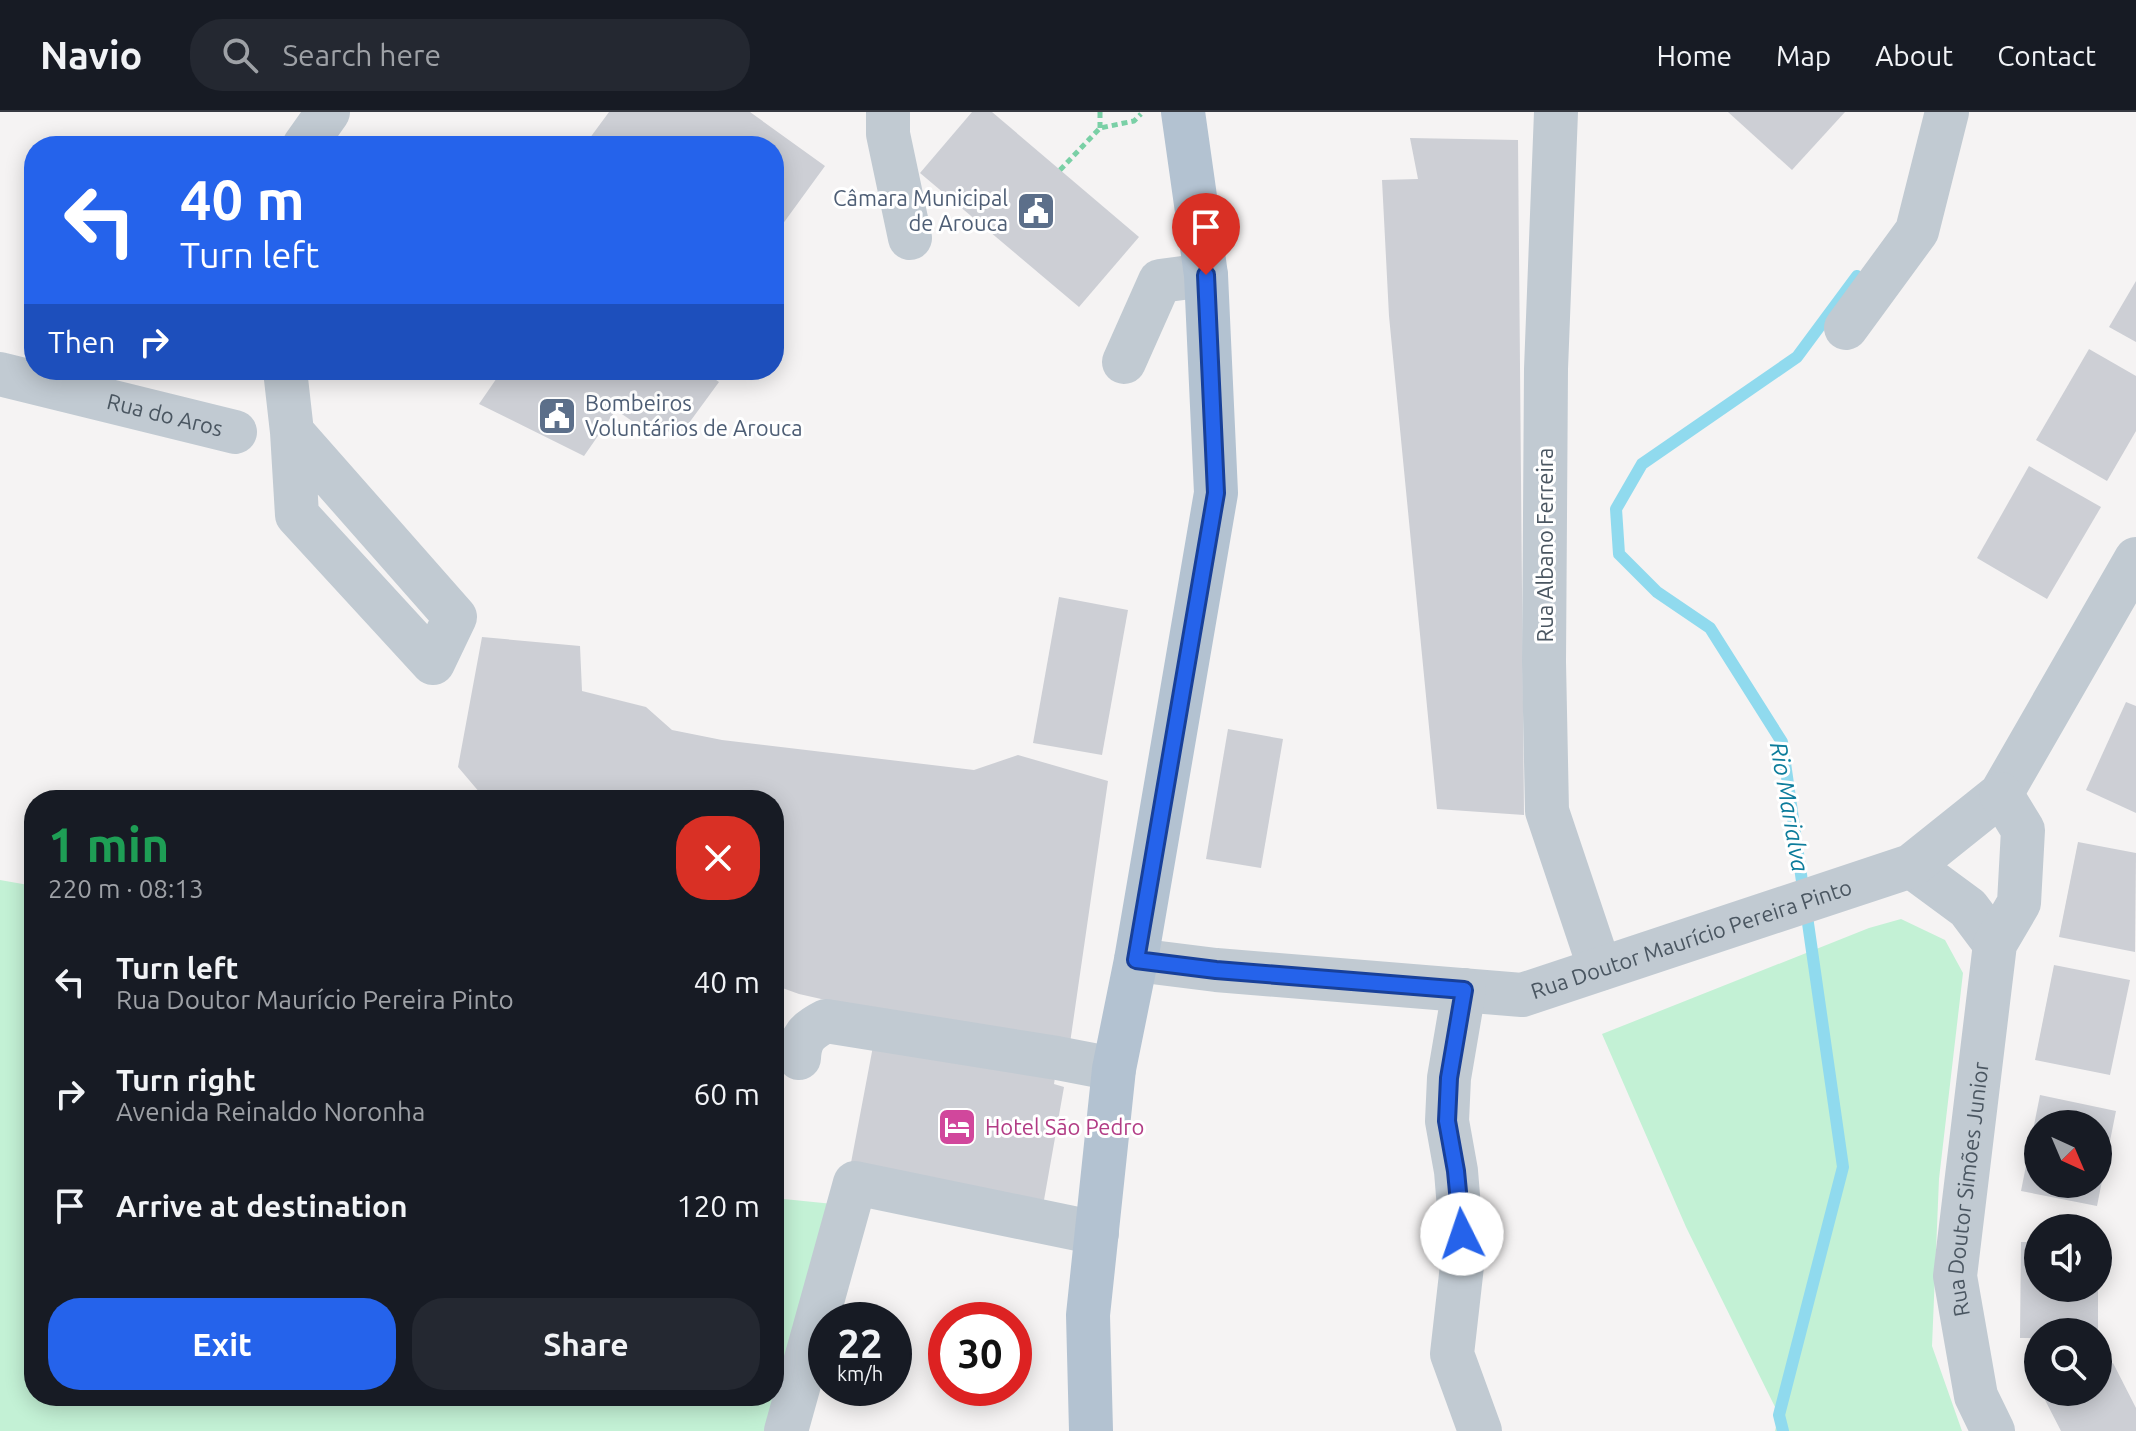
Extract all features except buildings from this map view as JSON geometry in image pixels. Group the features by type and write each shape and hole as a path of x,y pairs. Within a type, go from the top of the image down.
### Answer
{"main road":[{"path":"1091,1431 1088,1315 1114,1069 1136,960 1216,493 1206,275 1183,112"}],"street":[{"path":"311,136 328,112"},
{"name":"Rua Albano Ferreira","path":"1556,112 1546,369 1544,662 1547,811 1600,969"},
{"path":"1846,328 1917,231 1947,112"},
{"path":"888,123 910,238"},
{"path":"1124,362 1160,281 1206,275"},
{"name":"Rua do Aros","path":"0,374 24,380"},
{"name":"Rua do Aros","path":"24,380 235,432"},
{"path":"286,380 297,515 433,663 455,617 292,432"},
{"path":"1995,944 1968,908 1911,866 2001,794 2136,559"},
{"name":"Rua Doutor Simões Junior","path":"1993,1431 1976,1396 1955,1276 1995,944 2019,903 2023,830 2001,794"},
{"name":"Rua Doutor Maurício Pereira Pinto","path":"1136,960 1216,970 1522,995 1911,866"},
{"path":"1464,990 1449,1078 1447,1121 1458,1185 1463,1257 1452,1354 1480,1431"},
{"path":"799,1058 800,1043 809,1029 826,1021 1114,1069"},
{"path":"786,1431 855,1183 1097,1233"}],"path":[{"path":"1100,112 1100,128"},
{"path":"1060,170 1100,128 1134,121"}],"green space":[{"path":"0,880 24,884 24,1406 779,1406 772,1431 0,1431"},
{"path":"1901,919 1945,940 1963,973 1939,1179 1932,1346 1962,1431 1775,1431 1779,1415 1686,1227 1602,1034 1869,928"},
{"path":"784,1199 833,1204 784,1386"}],"waterway":[{"name":"Rio Marialva","path":"1783,1431 1779,1415 1843,1167 1782,742 1710,628 1657,592 1619,554 1616,509 1642,464 1797,357 1857,276"}],"place":[{"name":"Câmara Municipal de Arouca","path":"1036,211"},
{"name":"Bombeiros Voluntários de Arouca","path":"557,416"},
{"name":"Hotel São Pedro","path":"957,1127"}],"route":[{"path":"1206,275 1216,493 1136,960 1216,970 1464,990 1449,1078 1447,1121 1462,1234"}]}
